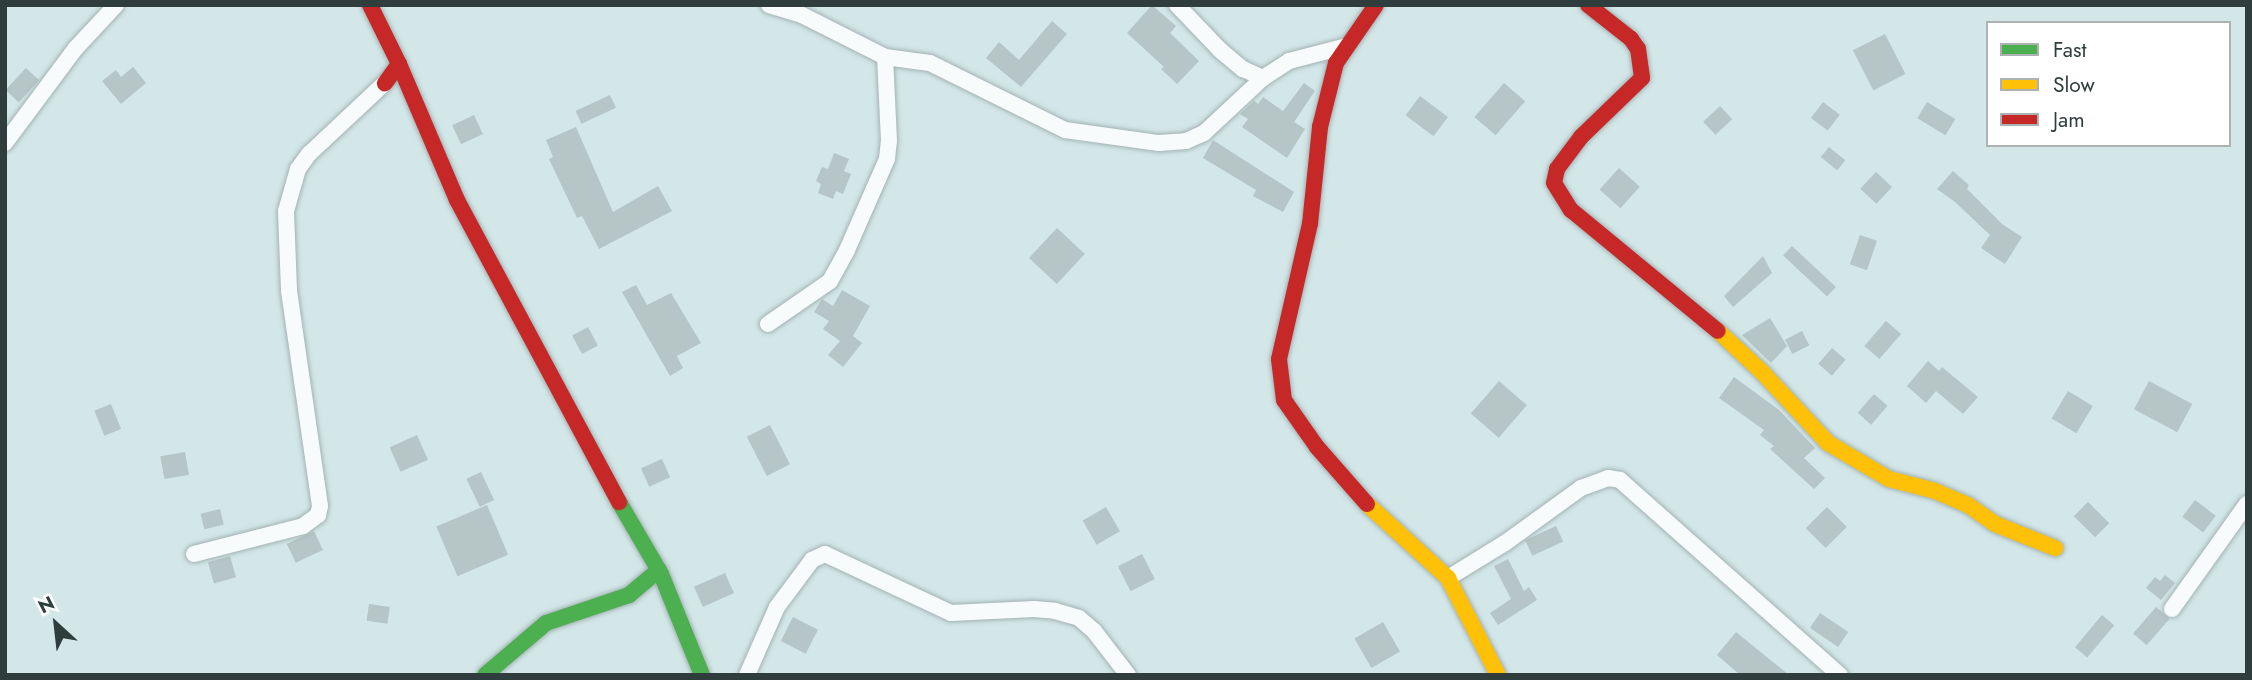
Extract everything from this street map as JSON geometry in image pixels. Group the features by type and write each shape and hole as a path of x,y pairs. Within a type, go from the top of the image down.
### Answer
{"street":[{"path":"5,143 75,49 116,5"},
{"path":"370,5 399,64 457,200 585,443 659,570 702,675"},
{"path":"769,5 802,15 885,57 930,63 1065,130 1159,143 1186,141 1204,133 1263,78 1289,61 1347,46"},
{"path":"1177,5 1220,50 1243,69 1263,78"},
{"path":"1376,5 1336,62 1320,127 1310,224 1279,359 1284,400 1317,447 1371,509 1448,578 1498,675"},
{"path":"1588,5 1631,39 1638,49 1643,71 1642,78 1581,137 1557,169 1554,183 1571,210 1718,331 1762,372 1828,443 1889,480 1935,491 1968,505 1995,524 2055,548"},
{"path":"768,324 830,281 847,250 887,159 889,141 885,57"},
{"path":"194,554 303,526 318,515 320,506 289,290 286,211 298,169 309,154 385,83 399,64"},
{"path":"1448,578 1506,543 1581,488 1608,478 1620,480 1840,675"},
{"path":"2172,609 2247,504"},
{"path":"747,675 777,607 812,560 825,554 951,612 1034,609 1055,611 1079,618 1094,631 1128,675"},
{"path":"485,675 546,623 568,613 629,595 659,570"}],"building":[{"path":"1152,5 1176,26 1170,33 1199,61 1177,84 1161,69 1164,67 1127,33"},
{"path":"1052,21 1067,34 1021,87 986,58 999,42 1019,60"},
{"path":"1885,34 1905,74 1873,90 1853,50"},
{"path":"133,67 146,83 121,104 102,81 116,70 121,77"},
{"path":"26,68 39,80 19,102 6,90"},
{"path":"1304,83 1315,91 1294,122 1305,129 1287,158 1242,127 1248,119 1240,114 1254,101 1258,104 1263,97 1283,111"},
{"path":"1504,83 1525,101 1496,135 1474,117"},
{"path":"610,95 616,108 581,124 576,111"},
{"path":"1420,96 1448,117 1434,136 1406,115"},
{"path":"1823,102 1840,115 1828,131 1811,118"},
{"path":"1927,102 1955,119 1946,135 1917,118"},
{"path":"1720,106 1732,119 1715,135 1703,122"},
{"path":"474,115 483,134 461,144 452,125"},
{"path":"576,127 613,212 658,186 672,211 599,249 582,216 577,218 549,159 553,157 546,140"},
{"path":"1213,140 1294,192 1283,212 1253,196 1256,190 1203,158"},
{"path":"1829,147 1845,160 1837,170 1821,157"},
{"path":"834,153 849,159 844,171 851,174 843,194 836,191 833,199 818,193 821,184 816,181 822,167 828,169"},
{"path":"1619,168 1640,187 1620,208 1600,190"},
{"path":"1953,171 1969,185 1967,189 2002,224 2022,237 2005,264 1981,248 1990,235 1937,189"},
{"path":"1876,172 1892,187 1876,204 1860,189"},
{"path":"1057,228 1085,254 1057,284 1029,258"},
{"path":"1860,235 1877,241 1867,270 1850,264"},
{"path":"1792,246 1836,287 1827,296 1783,256"},
{"path":"1763,256 1772,273 1733,307 1724,296"},
{"path":"636,285 647,305 671,293 701,343 677,356 683,368 670,376 622,292"},
{"path":"842,290 870,306 853,336 862,343 843,367 828,355 840,341 823,329 829,321 814,312 822,299 833,306"},
{"path":"1770,318 1787,346 1771,363 1742,335"},
{"path":"1886,321 1901,334 1879,359 1864,346"},
{"path":"588,327 598,346 582,354 572,335"},
{"path":"1802,331 1809,345 1792,354 1785,340"},
{"path":"1832,348 1846,360 1832,376 1818,364"},
{"path":"1928,361 1939,371 1942,367 1978,397 1963,414 1936,391 1926,403 1907,386"},
{"path":"1734,377 1779,410 1815,448 1804,458 1825,478 1814,489 1770,449 1774,446 1760,435 1764,430 1719,398"},
{"path":"1499,381 1527,405 1499,438 1471,413"},
{"path":"2149,381 2192,404 2177,432 2134,409"},
{"path":"2068,391 2093,406 2076,433 2052,418"},
{"path":"1874,394 1888,406 1871,425 1858,413"},
{"path":"111,404 121,429 104,436 94,411"},
{"path":"770,425 790,464 767,476 747,437"},
{"path":"417,435 428,460 401,472 390,447"},
{"path":"185,452 189,475 164,479 160,456"},
{"path":"662,459 670,477 649,487 641,468"},
{"path":"481,472 494,500 480,507 466,479"},
{"path":"2195,500 2216,516 2203,532 2182,517"},
{"path":"2088,502 2109,523 2095,537 2074,516"},
{"path":"487,505 508,555 457,576 436,526"},
{"path":"1106,507 1120,531 1097,545 1083,520"},
{"path":"1827,507 1847,527 1826,548 1806,528"},
{"path":"220,509 224,525 204,529 201,514"},
{"path":"1556,526 1563,541 1532,556 1525,540"},
{"path":"314,531 323,550 296,563 287,544"},
{"path":"1142,554 1155,579 1131,591 1118,566"},
{"path":"230,556 236,577 214,583 208,562"},
{"path":"1508,559 1524,591 1529,587 1537,600 1498,625 1490,613 1511,599 1494,566"},
{"path":"725,573 734,593 703,607 694,587"},
{"path":"2165,575 2175,583 2161,600 2146,588 2155,577 2160,581"},
{"path":"369,604 390,607 387,624 367,621"},
{"path":"2156,607 2170,619 2147,645 2133,633"},
{"path":"1820,613 1848,632 1838,647 1810,628"},
{"path":"2102,615 2114,625 2087,657 2075,647"},
{"path":"793,617 818,630 806,654 781,641"},
{"path":"1383,622 1400,651 1371,668 1354,638"},
{"path":"1736,632 1789,675 1740,675 1717,655"}],"traffic: fast":[{"path":"619,502 661,574 702,675"},
{"path":"485,675 546,623 629,595 659,570"}],"traffic: slow":[{"path":"1718,331 1762,372 1828,443 1889,479 1935,491 1968,505 1995,524 2055,548"},
{"path":"1367,504 1448,578 1498,675"}],"traffic: jam":[{"path":"370,5 399,64 385,83"},
{"path":"1367,504 1317,447 1284,400 1279,359 1310,224 1320,127 1336,63 1376,5"},
{"path":"1588,5 1631,39 1638,49 1642,78 1581,137 1557,169 1554,183 1571,210 1718,331"},
{"path":"399,64 457,200 619,502"}]}
